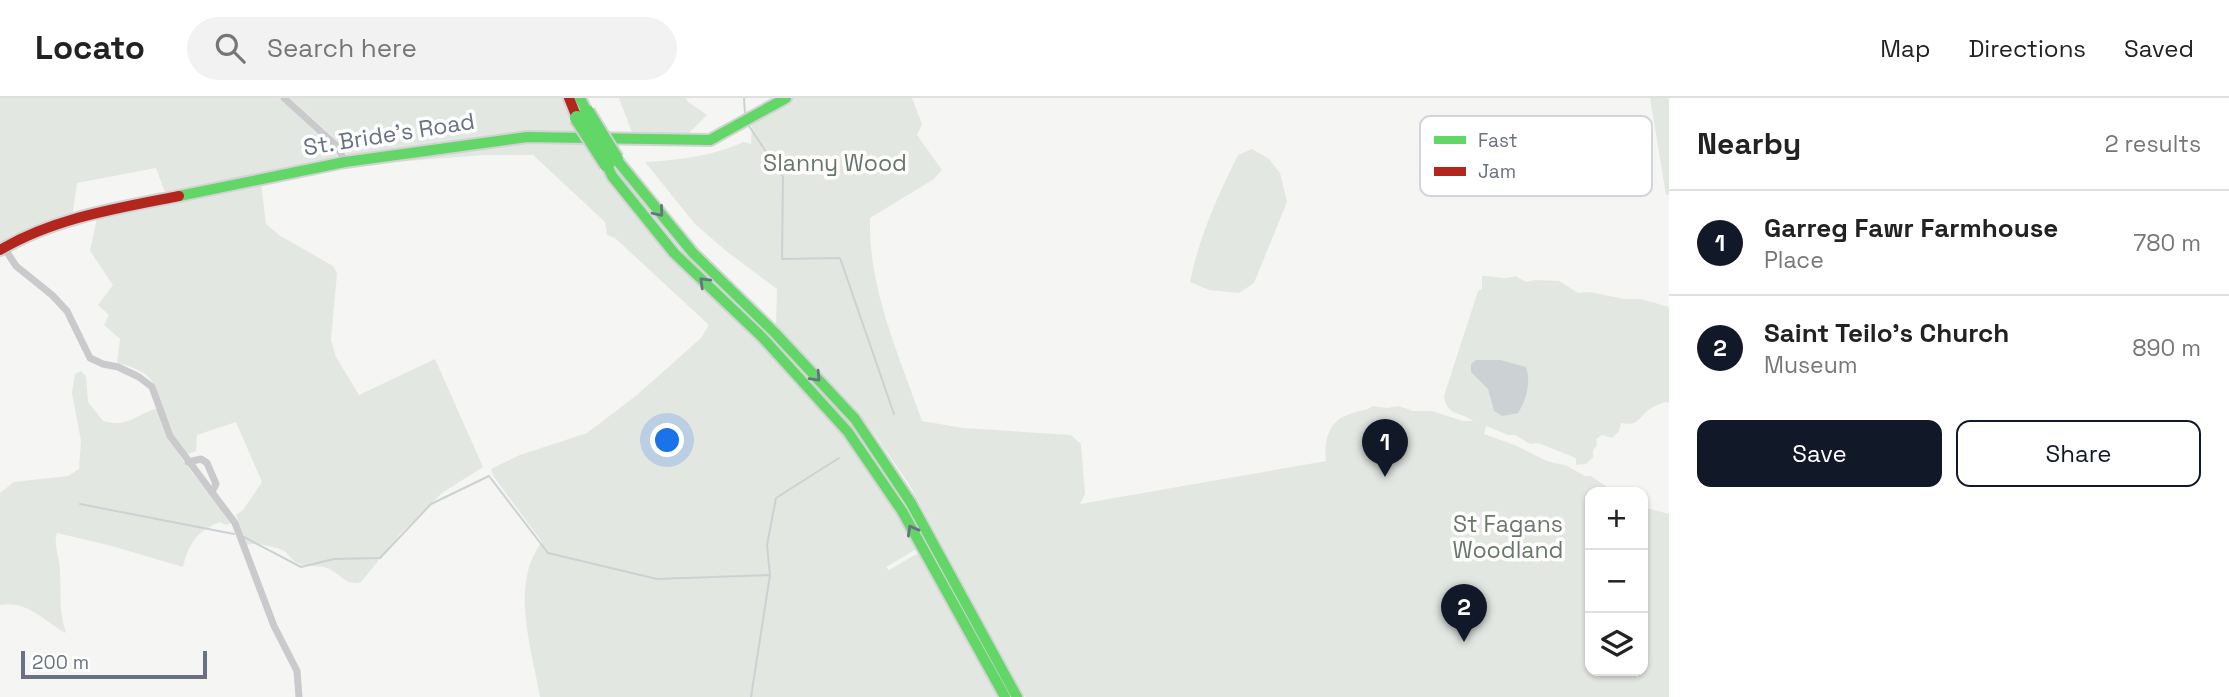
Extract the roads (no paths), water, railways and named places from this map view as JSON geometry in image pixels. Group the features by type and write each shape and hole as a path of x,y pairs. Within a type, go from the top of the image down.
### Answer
{"main road":[{"path":"569,98 611,162 693,253 775,333 855,419 911,503 1017,697"},
{"path":"580,98 582,115"},
{"name":"St. Bride's Road","path":"3,249 20,238 52,225 114,209 345,162 527,137 710,140 786,98"},
{"path":"611,162 612,176 674,253 763,338 848,432 902,511 1005,697"}],"street":[{"path":"284,98 338,147 345,162"},
{"path":"3,249 16,266 67,311 90,358 118,367 152,387 166,427 188,462 235,523 274,626 298,671 299,697"},
{"path":"188,462 201,459 207,463 216,484 212,492"}],"waterway":[{"path":"744,98 745,114"},
{"path":"747,123 783,177 782,259 840,258 894,414"},
{"path":"770,575 767,545 776,498 839,458"},
{"path":"244,537 301,567 334,559 380,558 431,504 489,476 548,553 657,579 770,575 751,697"},
{"path":"80,504 234,534"}],"place":[{"name":"Garreg Fawr Farmhouse","path":"1385,477"},
{"name":"Saint Teilo's Church","path":"1464,642"}],"park label":[{"name":"Slanny Wood","path":"835,163"},
{"name":"St Fagans Woodland","path":"1508,537"}]}
